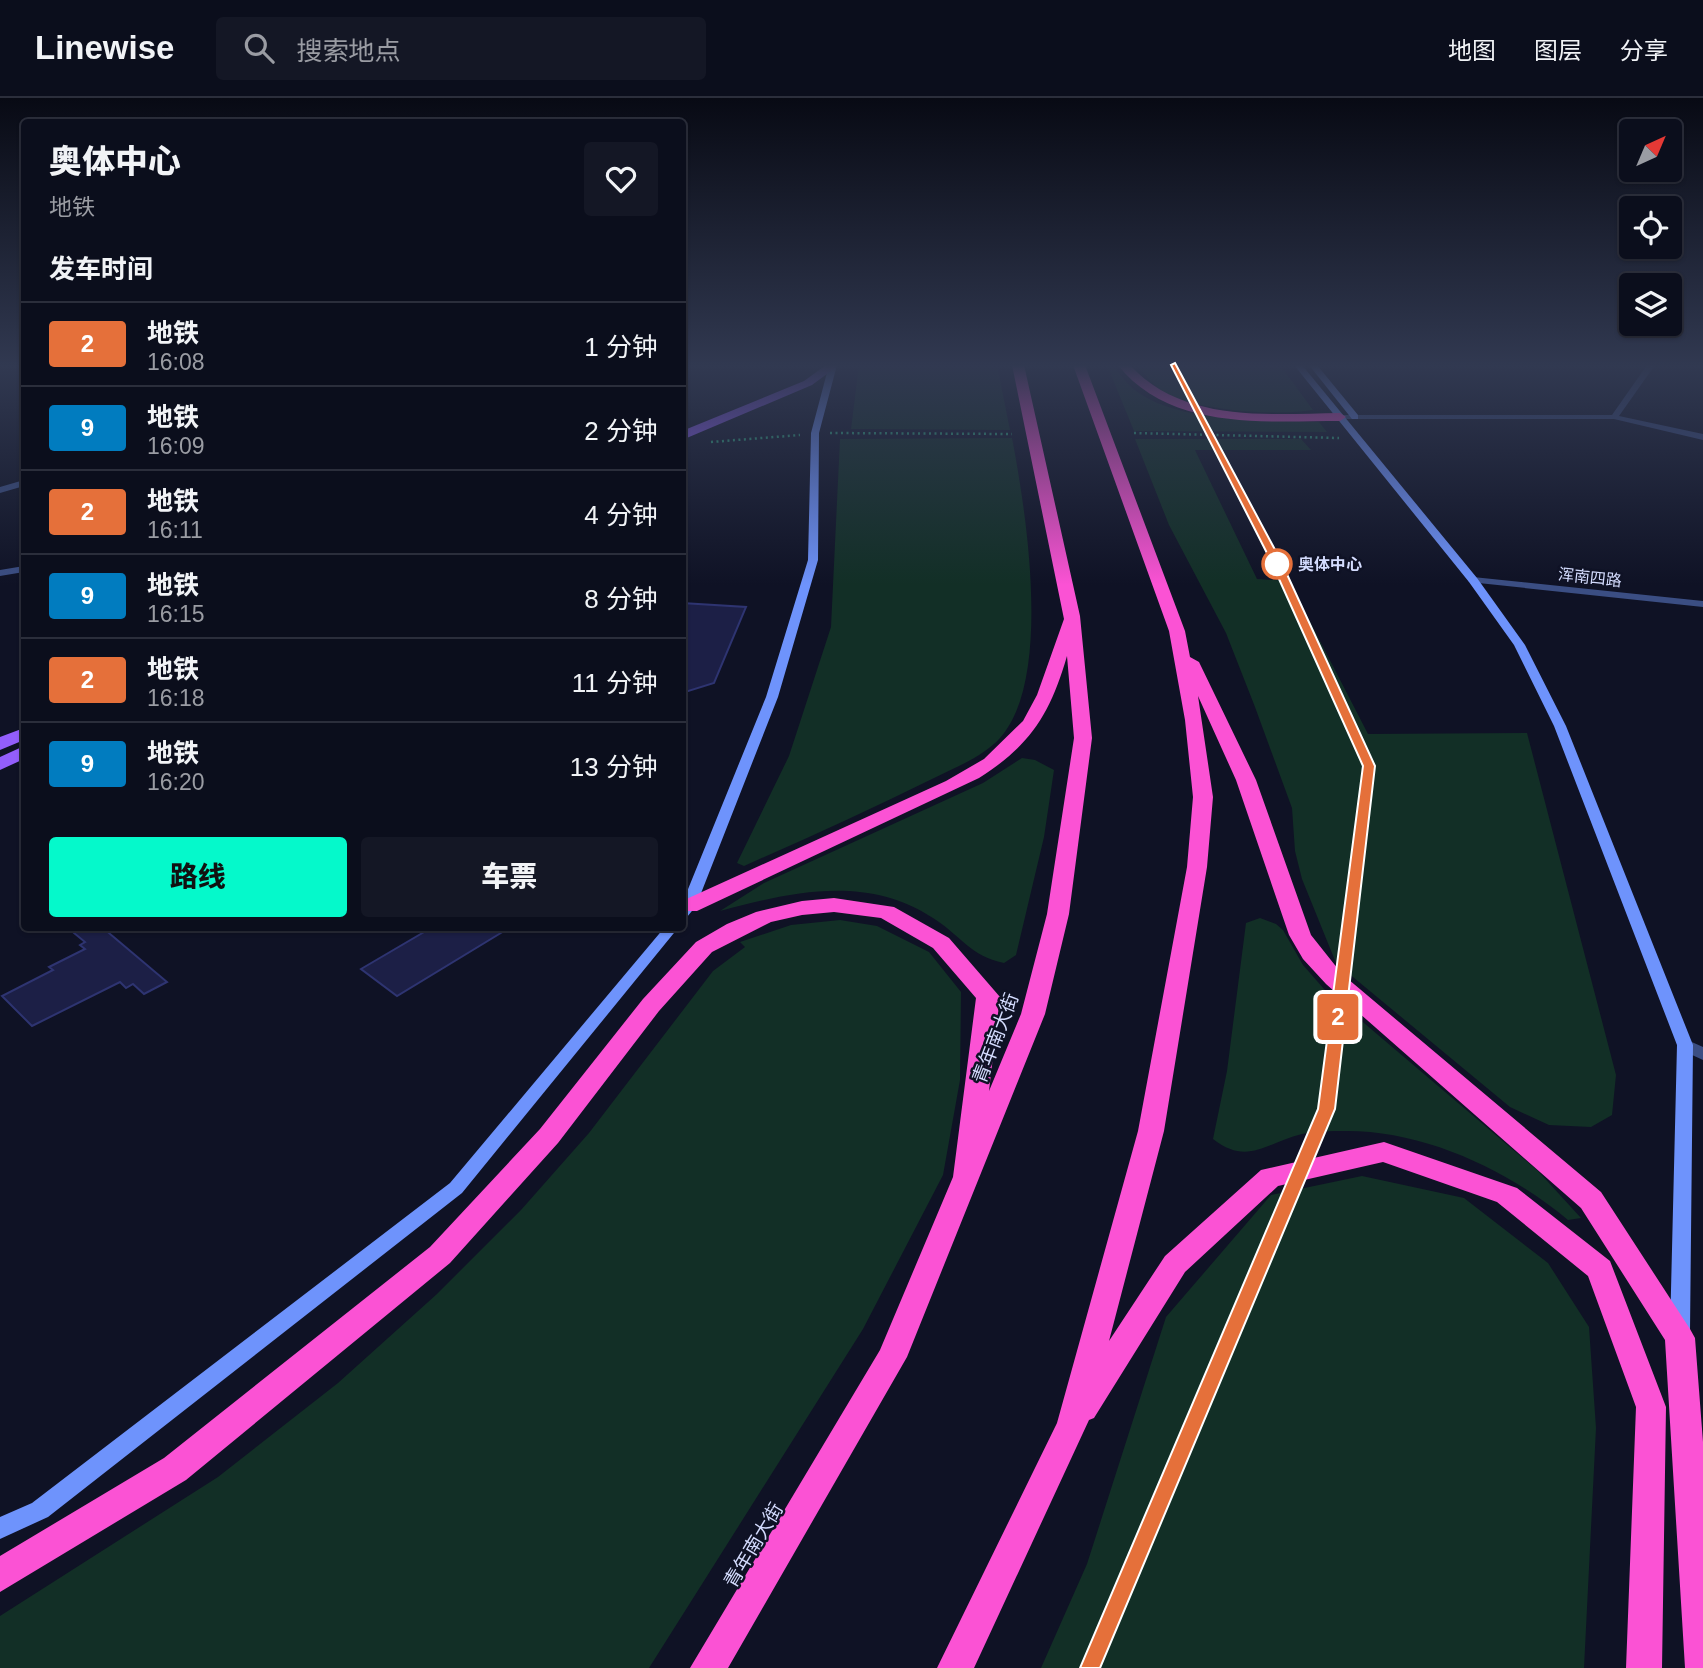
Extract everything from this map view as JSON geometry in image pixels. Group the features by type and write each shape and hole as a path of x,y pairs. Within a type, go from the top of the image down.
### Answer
{"highway":[{"name":"青年南大街","path":"708,1668 892,1357 1033,1014 1058,914 1083,738 1072,617 1034,438"},
{"path":"1106,438 1177,631 1246,780 1300,935 1311,954 1334,979 1591,1200 1680,1338 1703,1668"},
{"path":"686,907 977,772 1000,755 1023,734 1036,715 1072,617"},
{"path":"1072,1425 1151,1131 1197,867 1203,797 1194,720 1177,631"},
{"path":"0,1575 175,1469 440,1255 549,1136 652,1005 704,947 735,929 764,917 802,908 834,905 886,912 941,943 988,997 967,1177"},
{"path":"956,1668 1072,1425 1175,1264 1270,1177 1384,1152 1507,1195 1600,1269 1651,1407 1644,1668"}],"main road":[{"path":"0,744 21,734"},
{"path":"0,764 21,754"}],"street":[{"path":"686,905 772,697 813,561 815,438"},
{"path":"1356,438 1473,580 1519,645 1545,693 1685,1045 1680,1338"},
{"path":"0,490 21,484"},
{"path":"0,573 21,570"},
{"name":"浑南四路","path":"1473,580 1703,604"},
{"path":"0,1528 40,1510 456,1188 669,931"},
{"path":"1685,1045 1703,1054"}],"path":[{"path":"709,442 753,438"}],"green space":[{"path":"1012,438 1023,507 1031,593 1031,636 1026,676 1016,711 1000,738 985,751 885,802 744,866 737,863 789,756 831,627 840,439"},
{"path":"1135,439 1301,439 1311,450 1195,450 1257,579 1289,581 1368,734 1527,733 1616,1075 1612,1115 1591,1127 1549,1125 1510,1107 1336,963 1302,879 1295,851 1292,808 1255,707 1226,633 1169,525"},
{"path":"1022,758 1035,760 1054,770 1044,837 1016,955 1004,963 982,955 933,918 908,904 855,891 801,893 720,911 764,883 983,783"},
{"path":"1260,918 1283,930 1303,965 1324,989 1538,1171 1581,1218 1568,1220 1519,1185 1464,1156 1404,1137 1374,1132 1318,1132 1302,1134 1247,1152 1225,1147 1213,1139 1227,1071 1246,923"},
{"path":"840,920 877,926 929,952 961,992 960,1080 943,1175 863,1329 649,1668 0,1668 0,1616 218,1477 338,1383 437,1294 521,1210 589,1133 713,971 745,947 740,942 791,925"},
{"path":"1362,1176 1464,1198 1548,1263 1589,1327 1596,1428 1584,1668 1041,1668 1087,1564 1166,1317 1271,1195"}],"building":[{"path":"686,603 746,607 714,683 686,692"},
{"path":"72,931 107,931 167,982 144,994 133,984 126,988 120,982 32,1026 2,996 53,970 49,967 85,949 80,945 85,942"},
{"path":"426,931 504,931 397,996 361,969"}],"metro line":[{"name":"2","path":"1092,1668 1326,1109 1369,766 1275,559 1213,438"}],"place":[{"name":"奥体中心","path":"1277,564"}]}
